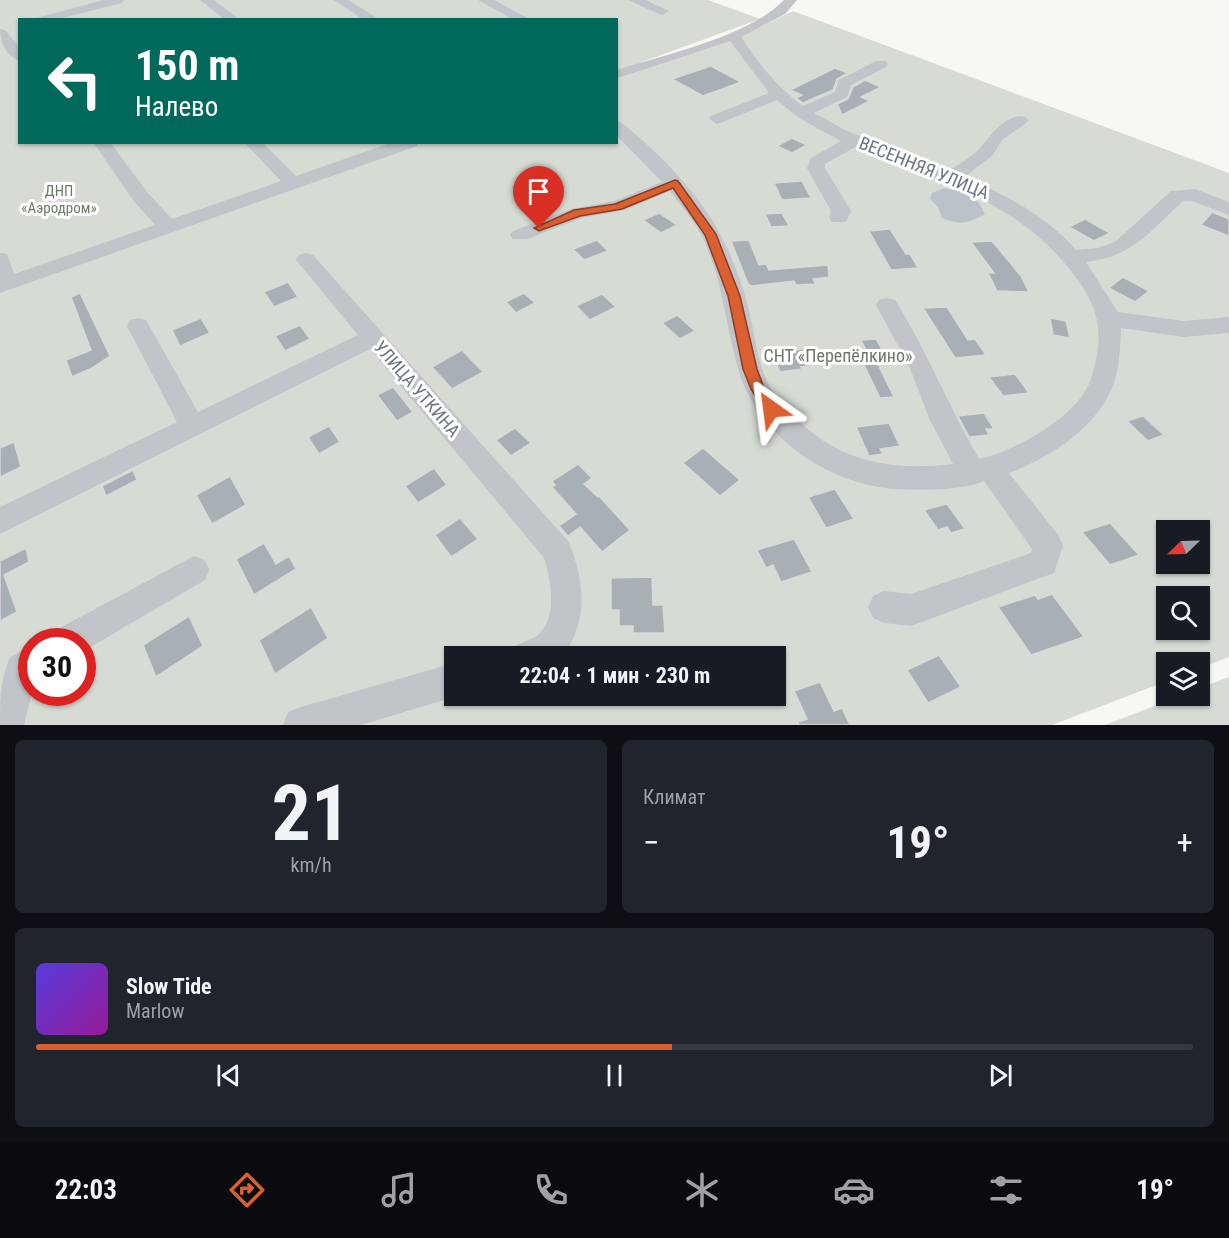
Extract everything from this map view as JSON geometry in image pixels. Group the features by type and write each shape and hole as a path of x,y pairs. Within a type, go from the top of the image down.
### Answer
{"street":[{"path":"45,18 118,0"},
{"path":"206,0 230,17"},
{"path":"340,0 371,18"},
{"path":"484,0 521,18"},
{"path":"634,0 663,11"},
{"path":"618,74 765,22 788,6 791,0"},
{"path":"3,29 18,54"},
{"name":"ВЕСЕННЯЯ УЛИЦА","path":"733,35 758,72 802,113 854,140 952,177 1004,201 1041,227 1072,257 1094,288 1110,318"},
{"path":"618,64 632,70"},
{"path":"802,113 842,94 844,83 881,64"},
{"path":"717,118 780,94"},
{"path":"952,177 986,152 996,137 1020,120"},
{"path":"618,128 645,149 675,183 711,234 734,296 750,369 758,389 771,409 796,437 824,458 858,472 893,479 982,472 1030,454 1072,422 1098,392 1108,354 1110,318 1176,329 1218,328 1229,325"},
{"path":"839,218 841,211 816,168 818,162 854,140"},
{"path":"102,144 140,196 168,227"},
{"path":"254,144 293,183"},
{"path":"0,259 3,285 406,144"},
{"path":"520,235 578,213 618,206 675,183"},
{"path":"1072,257 1100,254 1122,246 1178,195 1195,195 1229,209"},
{"path":"306,260 373,337"},
{"path":"884,607 911,610 1043,563 1048,546 982,472 942,418 921,366 887,305"},
{"path":"138,326 192,425"},
{"name":"УЛИЦА УТКИНА","path":"0,521 373,337 557,551 565,573 565,623 549,646"},
{"path":"92,628 194,570"},
{"path":"6,725 18,683"},
{"path":"301,725 444,683"}],"green space":[{"name":"ДНП «Аэродром»","path":"0,0 708,0 760,19 618,71 618,18 18,18 18,144 393,144 0,280"},
{"name":"СНТ «Перепёлкино»","path":"793,11 1229,173 1229,657 1210,664 1210,652 1156,652 1156,685 1052,725 0,725 0,290 289,187 420,144 618,144 618,79 741,36"},
{"path":"1229,677 1229,725 1105,725 1156,705 1210,706 1210,684"}],"shaded area":[{"path":"944,188 969,194 977,201 985,214 964,222 942,218 938,207 930,199 932,193"}],"building":[{"path":"711,66 741,82 703,96 672,79"},
{"path":"835,68 848,73 837,79 833,90 803,103 796,98 802,95 790,90"},
{"path":"865,80 881,87 861,97 870,101 842,115 838,106 827,109 848,99 853,87"},
{"path":"792,138 807,145 792,153 777,146"},
{"path":"802,181 811,198 782,200 774,183"},
{"path":"1212,212 1229,219 1229,236 1201,225"},
{"path":"659,213 677,225 661,233 643,220"},
{"path":"782,213 789,226 771,227 765,214"},
{"path":"1085,219 1110,233 1094,241 1069,227"},
{"path":"890,229 918,268 891,270 869,231"},
{"path":"597,240 608,251 584,260 573,249"},
{"path":"749,240 759,265 766,264 769,270 828,265 829,277 813,279 816,284 796,285 794,281 752,286 748,284 731,241"},
{"path":"992,241 1021,276 1029,292 997,291 988,273 994,273 971,242"},
{"path":"1123,277 1149,291 1135,302 1109,288"},
{"path":"288,282 298,297 274,307 264,292"},
{"path":"80,293 110,356 72,377 66,360 91,350 71,297"},
{"path":"524,293 535,303 516,313 506,302"},
{"path":"602,294 616,307 590,320 576,306"},
{"path":"947,307 968,340 975,339 986,355 955,358 923,308"},
{"path":"677,315 695,331 680,339 662,323"},
{"path":"201,318 210,333 180,346 172,330"},
{"path":"1050,318 1066,321 1070,338 1053,335"},
{"path":"300,325 310,339 285,351 275,336"},
{"path":"876,339 884,353 868,354 861,340"},
{"path":"784,349 786,351 803,349 810,366 780,372 771,350"},
{"path":"462,350 483,372 452,389 432,367"},
{"path":"875,358 894,397 880,398 863,363"},
{"path":"1015,374 1029,393 1003,396 989,377"},
{"path":"393,387 413,412 397,421 377,395"},
{"path":"984,413 994,429 986,429 989,435 969,437 958,416"},
{"path":"1143,416 1164,435 1148,441 1127,421"},
{"path":"889,423 900,446 880,449 883,454 869,456 856,427"},
{"path":"329,426 340,442 319,454 308,437"},
{"path":"515,428 531,443 511,456 496,440"},
{"path":"14,442 21,467 0,477 0,448"},
{"path":"703,448 740,480 720,496 683,463"},
{"path":"578,464 592,478 584,484 599,496 630,530 602,552 580,527 568,536 559,526 576,514 552,487 555,485 552,481"},
{"path":"434,468 447,485 418,503 405,486"},
{"path":"133,470 137,480 106,496 102,486"},
{"path":"230,476 246,505 212,524 196,495"},
{"path":"835,489 854,519 826,528 808,497"},
{"path":"947,504 965,529 951,533 947,527 938,530 924,510"},
{"path":"460,518 478,539 451,557 435,535"},
{"path":"1110,523 1139,555 1110,565 1082,532"},
{"path":"794,539 812,572 781,582 773,565 766,568 757,550"},
{"path":"264,543 276,564 289,556 296,569 254,595 236,559"},
{"path":"26,548 29,562 4,575 17,612 0,621 0,561"},
{"path":"652,577 653,605 663,605 665,633 633,633 633,626 619,626 619,610 611,610 611,578"},
{"path":"1052,594 1084,637 1031,655 998,607 1035,595 1038,599"},
{"path":"311,607 328,638 275,674 259,640"},
{"path":"189,616 203,646 156,677 143,645"},
{"path":"939,655 961,687 928,703 907,670"},
{"path":"820,682 834,711 842,708 850,725 799,725 798,722 807,719 794,691"}],"route":[{"path":"539,228 578,213 618,206 675,183 711,234 734,296 750,369 758,389 771,409"}]}
